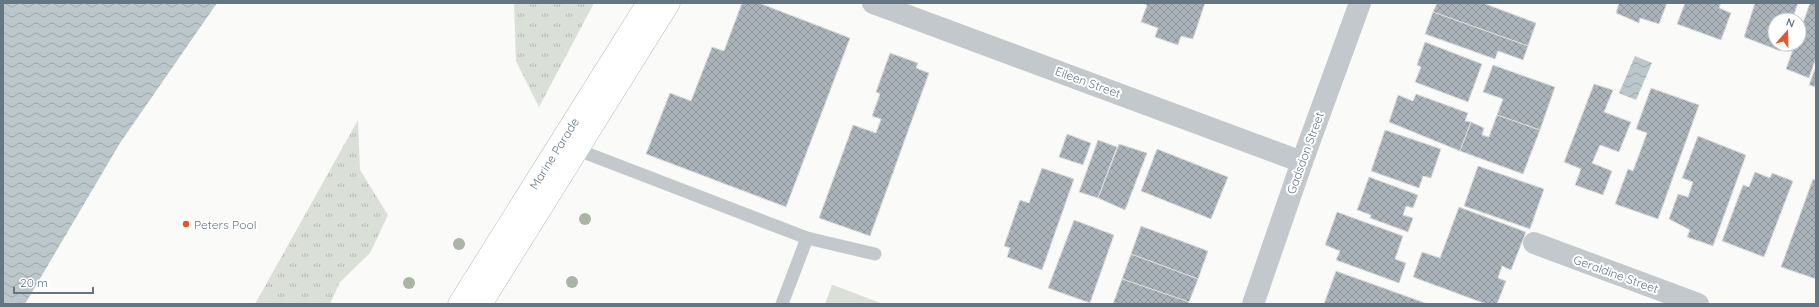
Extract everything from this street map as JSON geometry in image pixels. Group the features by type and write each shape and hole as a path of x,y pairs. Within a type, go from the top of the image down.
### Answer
{"main road":[{"name":"Marine Parade","path":"481,304 648,3"},
{"name":"Marine Parade","path":"459,304 669,3"}],"street":[{"name":"Eileen Street","path":"873,3 1302,162"},
{"name":"Gadsdon Street","path":"1253,304 1302,162 1360,3"},
{"name":"Geraldine Street","path":"1534,243 1698,304"}],"lane":[{"path":"570,145 807,238 875,254"},
{"path":"782,304 807,238"}],"green space":[{"path":"514,3 594,3 539,107 516,61"},
{"path":"358,120 360,170 388,215 370,253 340,282 330,304 255,304"},
{"path":"833,285 883,304 825,304"}],"water":[{"path":"3,3 217,3 120,143 25,304 3,304"},
{"path":"1635,56 1652,63 1636,100 1619,93"}],"building":[{"path":"742,3 759,3 850,38 786,207 646,154 670,93 691,101 712,47 724,51"},
{"path":"1141,3 1205,3 1193,39 1181,36 1178,45 1155,37 1158,28 1141,22 1147,5"},
{"path":"1437,3 1483,3 1536,23 1528,46 1433,12"},
{"path":"1619,3 1667,3 1659,24 1640,18 1639,23 1616,13"},
{"path":"1685,3 1721,3 1719,8 1731,13 1721,40 1677,24"},
{"path":"1755,3 1798,3 1795,12 1767,12 1767,46 1744,37"},
{"path":"1810,3 1816,3 1816,58 1809,78 1786,69 1792,52 1807,52 1807,12"},
{"path":"1433,12 1528,46 1523,60 1498,51 1495,59 1425,34"},
{"path":"1425,42 1482,64 1468,102 1415,82 1421,67 1417,65"},
{"path":"890,53 918,63 916,68 929,73 870,236 819,218 853,125 876,133 881,119 872,116 880,94 876,92"},
{"path":"1493,65 1555,87 1540,130 1497,115 1503,99 1483,92"},
{"path":"1816,66 1816,87 1809,85"},
{"path":"1594,84 1613,90 1604,112 1631,122 1619,152 1600,145 1592,163 1612,171 1603,195 1575,185 1581,169 1564,162"},
{"path":"1651,88 1699,105 1658,219 1615,204 1628,169 1633,171 1647,133 1636,129"},
{"path":"1416,94 1468,113 1465,121 1471,122 1460,151 1389,122 1398,95 1413,101"},
{"path":"1497,115 1540,130 1523,174 1460,151 1471,122 1484,128 1482,135 1489,137"},
{"path":"1385,130 1441,149 1431,178 1423,176 1419,188 1371,171"},
{"path":"1067,134 1091,143 1083,165 1059,157"},
{"path":"1698,136 1746,155 1713,246 1687,237 1690,230 1669,219 1678,194 1688,197 1693,182 1682,178"},
{"path":"1098,140 1117,147 1098,198 1079,192"},
{"path":"1119,144 1147,153 1125,210 1098,198"},
{"path":"1157,149 1228,177 1211,219 1141,191"},
{"path":"1478,166 1544,189 1530,229 1464,206"},
{"path":"1042,168 1074,179 1042,270 1007,257 1010,248 1004,246 1020,200 1029,203"},
{"path":"1755,172 1770,178 1772,173 1793,181 1764,257 1722,241 1743,185 1749,187"},
{"path":"1369,177 1418,195 1413,208 1406,206 1403,215 1413,218 1408,232 1370,218 1371,215 1357,210"},
{"path":"1813,179 1816,180 1816,279 1781,267"},
{"path":"1459,207 1526,232 1511,270 1502,266 1498,278 1506,281 1497,304 1486,304 1413,277 1422,252 1440,258"},
{"path":"1337,212 1403,236 1395,259 1406,263 1399,283 1336,260 1340,251 1325,245"},
{"path":"1074,220 1114,235 1090,303 1048,288"},
{"path":"1141,226 1208,251 1198,279 1131,254"},
{"path":"1131,254 1198,279 1189,302 1122,279"},
{"path":"1336,271 1428,304 1324,304"},
{"path":"1122,279 1189,302 1188,304 1113,304"}],"place":[{"name":"Peters Pool","path":"186,224"}]}
